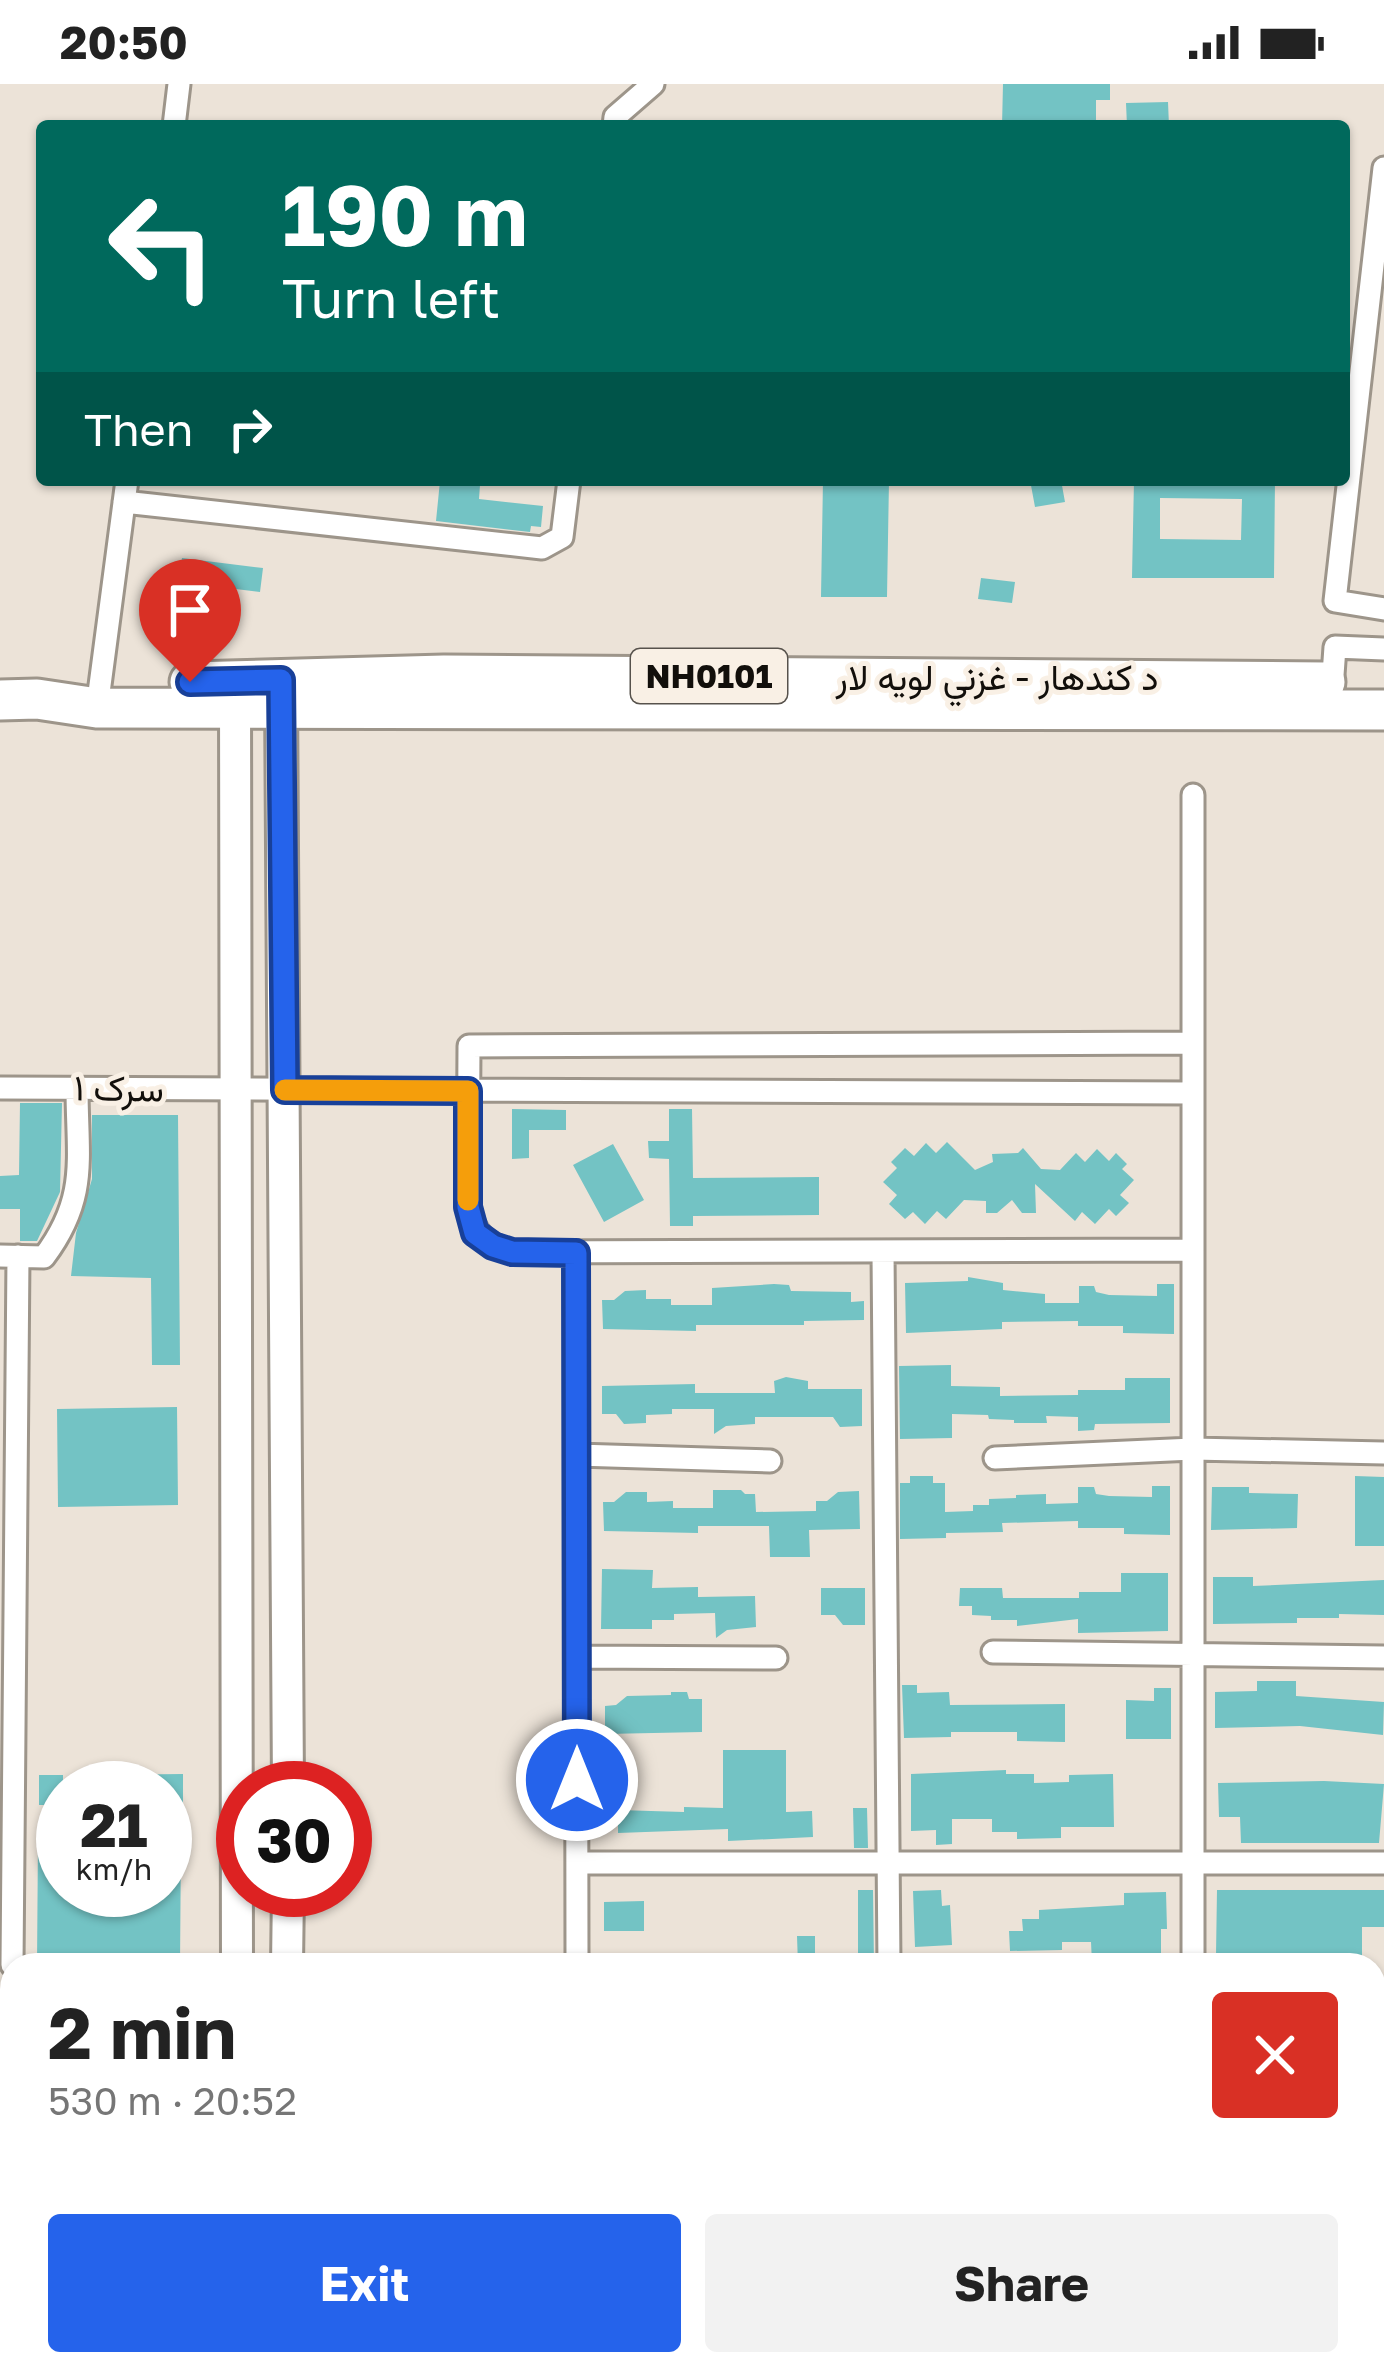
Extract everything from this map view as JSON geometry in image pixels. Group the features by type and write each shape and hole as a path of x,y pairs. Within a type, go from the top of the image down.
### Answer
{"highway":[{"name":"د کندهار - غزني لويه لار","path":"18,699 235,694 1331,695 1384,684"},
{"name":"د کندهار - غزني لويه لار","path":"1331,695 1384,710"}],"street":[{"path":"175,120 179,84"},
{"path":"615,120 653,84"},
{"path":"1350,468 1384,168"},
{"path":"99,697 126,491 542,548 562,536 568,486"},
{"path":"1348,486 1335,601 1384,609"},
{"path":"1331,695 1335,647 1384,649"},
{"path":"235,694 237,1953"},
{"path":"281,694 288,1761"},
{"path":"1193,795 1193,1953"},
{"path":"1191,1042 469,1046 468,1207 475,1233 512,1252 1193,1250"},
{"name":"سرک ۱","path":"0,1088 1191,1093"},
{"path":"12,1953 9,1256 44,1257 65,1228 76,1196 76,1088"},
{"path":"883,1252 889,1953"},
{"path":"576,1253 577,1953"},
{"path":"995,1457 1193,1449 1384,1453"},
{"path":"577,1455 770,1461"},
{"path":"993,1652 1384,1657"},
{"path":"577,1657 776,1658"},
{"path":"577,1863 1384,1863"},
{"path":"287,1953 288,1917"}],"building":[{"path":"1003,84 1110,84 1110,100 1096,100 1096,120 1002,120"},
{"path":"1168,102 1169,120 1127,120 1126,103"},
{"path":"440,486 480,486 479,499 543,506 541,527 531,526 530,532 436,521"},
{"path":"823,486 889,486 887,597 821,597"},
{"path":"1031,486 1062,486 1065,502 1035,507"},
{"path":"1134,486 1275,486 1274,578 1132,578","holes":["1160,498 1242,499 1241,540 1160,539"]},
{"path":"182,558 263,568 260,592 179,582"},
{"path":"981,578 1015,582 1012,603 978,599"},
{"path":"20,1103 62,1103 60,1192 37,1241 20,1241 20,1209 0,1209 0,1176 19,1175"},
{"path":"512,1109 566,1110 566,1130 529,1130 529,1158 512,1159"},
{"path":"669,1109 692,1109 693,1178 819,1177 819,1215 693,1216 693,1226 670,1226 669,1159 649,1158 648,1141 669,1141"},
{"path":"92,1115 178,1115 180,1365 152,1365 151,1278 71,1276 76,1233 92,1179"},
{"path":"947,1142 975,1170 993,1162 992,1154 1018,1153 1023,1148 1041,1169 1060,1170 1076,1153 1085,1162 1097,1149 1109,1161 1116,1153 1127,1164 1122,1169 1134,1180 1120,1195 1129,1203 1116,1216 1109,1209 1095,1224 1082,1212 1075,1221 1035,1184 1036,1213 1022,1213 1012,1200 997,1213 986,1213 986,1201 964,1200 946,1219 937,1211 925,1224 913,1212 905,1219 889,1204 897,1195 883,1182 897,1168 891,1162 905,1148 914,1156 926,1143 936,1153"},
{"path":"613,1144 644,1200 604,1222 573,1165"},
{"path":"968,1277 1003,1283 1003,1290 1045,1294 1045,1303 1079,1303 1079,1286 1094,1286 1096,1292 1109,1295 1157,1296 1157,1284 1174,1284 1174,1334 1123,1333 1123,1326 1078,1326 1078,1321 1002,1322 1002,1329 906,1333 905,1283 968,1281"},
{"path":"789,1285 791,1291 851,1292 851,1302 864,1301 864,1320 696,1325 696,1331 603,1329 602,1300 614,1300 625,1291 646,1290 646,1299 671,1299 671,1305 712,1305 712,1288"},
{"path":"951,1365 951,1386 1000,1387 1000,1396 1078,1395 1078,1390 1125,1390 1125,1378 1170,1378 1170,1423 1095,1424 1094,1430 1078,1431 1078,1417 1046,1416 1047,1423 1014,1423 988,1415 952,1414 952,1438 900,1439 899,1366"},
{"path":"786,1377 808,1381 808,1389 862,1389 862,1426 840,1427 833,1417 755,1417 755,1424 726,1426 714,1434 714,1409 672,1409 672,1414 646,1415 646,1423 624,1424 616,1414 602,1414 602,1386 695,1384 695,1393 775,1393 774,1381"},
{"path":"177,1407 178,1505 58,1507 57,1409"},
{"path":"910,1476 933,1476 933,1483 945,1483 945,1512 973,1511 973,1505 989,1505 989,1499 1016,1495 1046,1494 1046,1504 1078,1503 1078,1487 1094,1487 1096,1494 1109,1496 1152,1497 1152,1486 1170,1486 1170,1535 1078,1528 1078,1521 1002,1523 1003,1532 900,1539 900,1483 910,1483"},
{"path":"1355,1476 1384,1477 1384,1546 1355,1546"},
{"path":"1212,1487 1298,1494 1297,1528 1211,1530"},
{"path":"713,1490 755,1494 756,1512 816,1511 816,1501 827,1501 838,1492 859,1491 860,1529 809,1530 810,1557 770,1557 769,1526 698,1526 698,1533 604,1531 603,1502 614,1502 626,1492 647,1492 647,1502 673,1501 673,1508 713,1508"},
{"path":"602,1569 653,1570 652,1588 698,1587 698,1597 755,1596 756,1627 727,1630 716,1638 715,1613 674,1614 674,1620 652,1620 652,1629 601,1629"},
{"path":"1121,1573 1168,1573 1168,1631 1078,1633 1078,1619 1017,1626 1017,1620 991,1620 991,1616 972,1615 972,1606 959,1606 960,1588 1002,1588 1003,1598 1079,1598 1079,1592 1121,1592"},
{"path":"1213,1577 1253,1577 1253,1586 1384,1580 1384,1615 1213,1624"},
{"path":"821,1588 865,1588 865,1625 843,1625 835,1615 821,1615"},
{"path":"1257,1681 1296,1681 1296,1696 1384,1702 1383,1735 1300,1726 1215,1728 1215,1692 1257,1691"},
{"path":"902,1685 917,1685 917,1693 949,1692 950,1705 1065,1704 1065,1742 1017,1741 1017,1732 904,1738"},
{"path":"1154,1688 1171,1688 1171,1739 1126,1739 1126,1700 1154,1701"},
{"path":"671,1692 702,1699 702,1732 605,1734 605,1706 616,1705 627,1696"},
{"path":"723,1750 786,1750 786,1812 812,1811 813,1837 728,1841 728,1829 618,1833 618,1810 723,1808"},
{"path":"1006,1770 1006,1774 1034,1774 1034,1783 1069,1782 1069,1775 1113,1774 1114,1827 1061,1827 1061,1838 1017,1839 1017,1832 992,1832 992,1819 952,1819 952,1844 936,1845 936,1830 911,1831 911,1774"},
{"path":"1218,1783 1384,1784 1379,1843 1241,1843 1240,1817 1219,1817"},
{"path":"853,1808 867,1808 868,1848 854,1848"},
{"path":"858,1890 873,1890 874,1953 858,1953"},
{"path":"941,1890 942,1906 950,1905 952,1945 915,1947 913,1891"},
{"path":"1217,1890 1384,1890 1384,1927 1362,1927 1362,1953 1216,1953"},
{"path":"1166,1892 1167,1929 1161,1929 1161,1953 1092,1953 1091,1942 1062,1942 1062,1950 1010,1951 1009,1931 1023,1931 1022,1919 1039,1919 1039,1910 1124,1905 1124,1893"},
{"path":"644,1901 644,1931 604,1931 604,1902"},
{"path":"37,1917 180,1917 180,1953 37,1953"},
{"path":"797,1936 815,1936 815,1953 798,1953"}],"slow traffic":[{"path":"285,1090 468,1091 468,1200"}],"route":[{"path":"190,682 281,680 285,1090 468,1091 468,1207 475,1233 512,1252 576,1253 577,1780"}]}
